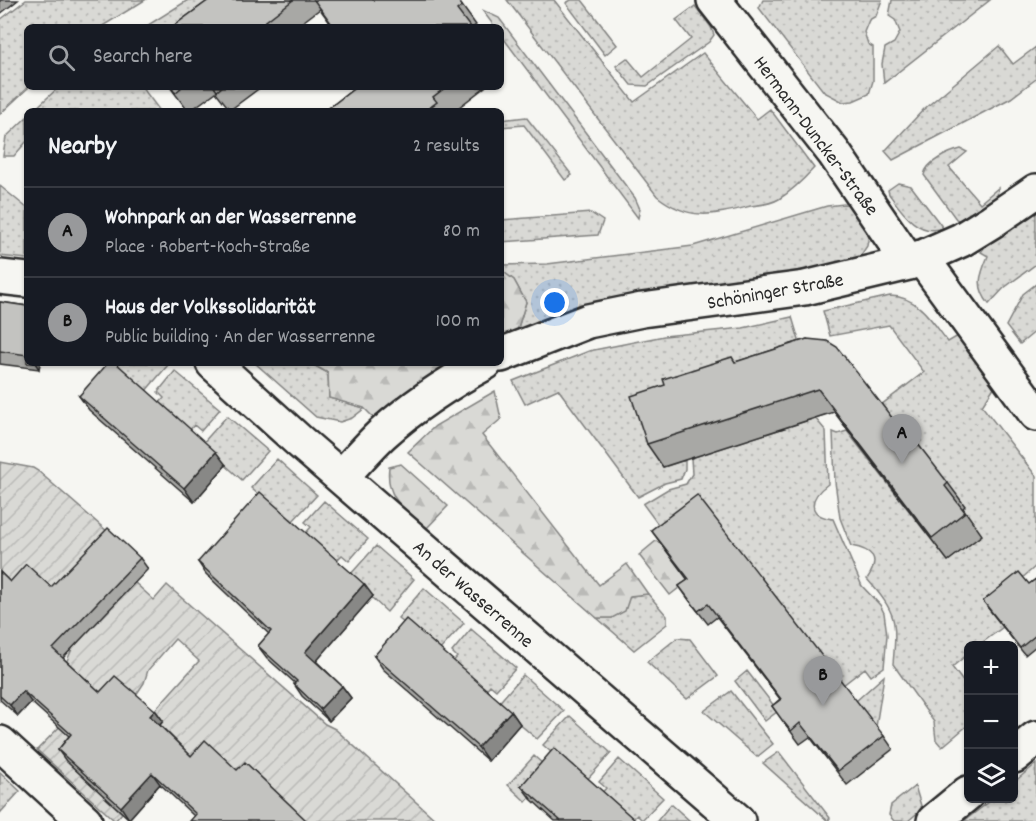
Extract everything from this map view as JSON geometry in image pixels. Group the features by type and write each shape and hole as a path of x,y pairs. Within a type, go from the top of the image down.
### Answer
{"street":[{"name":"Hermann-Duncker-Straße","path":"723,3 915,260 1036,414"},
{"name":"Schöninger Straße","path":"504,354 588,321 642,310 805,288 915,260 961,240 1036,191"},
{"path":"0,277 24,280"},
{"name":"An der Wasserrenne","path":"216,366 738,821"},
{"path":"341,477 381,435 405,415 449,383 480,366"},
{"path":"1018,753 1036,738"},
{"path":"0,743 85,821"},
{"path":"934,821 964,797"}],"green space":[{"path":"26,0 145,0 106,24 24,24 26,90 0,114 0,20"},
{"path":"188,0 211,0 215,24 150,24"},
{"path":"507,0 554,0 634,102 703,53 757,119 770,109 814,168 779,199 769,203 714,214 691,213 669,204 657,196"},
{"path":"571,0 582,0 617,45 605,55 566,3"},
{"path":"763,0 882,0 876,16 869,20 864,32 868,44 873,47 873,81 869,94 853,101 843,102 824,92 759,8"},
{"path":"892,0 990,0 884,83 882,64 885,48 894,43 900,32 895,20 889,16"},
{"path":"695,6 711,27 714,35 709,42 647,86 631,85 616,66 627,58 643,77 691,39 676,20"},
{"path":"482,10 499,18 504,24 493,24"},
{"path":"504,25 635,198 640,209 638,218 504,39"},
{"path":"999,46 1013,64 1036,47 1036,79 1011,98 893,160 885,151 924,109"},
{"path":"56,90 144,90 158,108 36,108"},
{"path":"526,117 572,175 565,180 524,125 504,127 504,120"},
{"path":"24,120 24,144 14,156 3,156 6,137"},
{"path":"961,149 967,152 949,167 980,203 998,188 997,198 960,221 956,219 924,175 933,162"},
{"path":"898,183 911,186 943,228 926,229 918,226 905,215 888,190"},
{"path":"0,186 24,206 24,259 0,256"},
{"path":"854,205 867,224 869,234 867,246 859,258 781,274 656,291 573,309 517,331 526,302 514,280 504,272 504,265 547,264 693,246 827,206"},
{"path":"1036,210 1036,264 1004,288 989,304 980,286 988,256 981,252 989,241"},
{"path":"591,213 603,221 598,235 504,242 504,220"},
{"path":"504,272 514,280 526,302 517,331 504,336"},
{"path":"1036,284 1036,331 1020,344 1006,326 1023,294"},
{"path":"890,296 900,297 917,305 948,342 958,336 996,384 982,406 1036,476 1036,566 988,608 1003,627 984,641 964,641 964,657 952,667 964,683 964,728 942,747 936,740 934,722 893,664 895,637 893,618 884,601 867,579 874,566 874,560 865,550 851,546 840,518 835,482 833,432 838,434 847,431 948,561 981,535 881,405 924,372 889,325 830,336 823,311"},
{"path":"792,317 807,367 663,467 685,460 685,469 681,479 665,483 638,497 558,389 525,404 513,381 589,351 664,336 743,328"},
{"path":"110,366 167,366 144,393"},
{"path":"258,366 315,366 328,373 329,398 365,408 352,418 340,422 316,417"},
{"path":"315,366 450,366 373,417 364,408 329,398 328,373"},
{"path":"175,371 220,409 201,431 194,425 188,432 158,405 164,398 158,392"},
{"path":"495,391 501,419 482,435 599,585 627,564 648,594 630,596 625,611 612,618 597,618 408,452 435,426"},
{"path":"227,416 268,451 242,480 202,444"},
{"path":"815,418 826,431 828,484 817,494 813,505 814,510 824,517 833,519 862,586 880,605 884,613 887,635 884,667 871,676 865,668 843,685 668,538 643,504 668,489 686,484 692,474 691,458"},
{"path":"277,459 317,495 291,523 251,488"},
{"path":"0,462 38,471 109,533 123,572 154,600 167,585 325,724 335,729 437,821 294,821 165,778 155,790 126,762 153,712 199,661 175,639 148,670 144,683 134,698 107,705 66,663 72,649 59,598 0,586"},
{"path":"401,464 448,506 426,529 398,503 393,495 390,487 389,467"},
{"path":"324,501 368,539 349,561 342,555 335,562 304,535 311,527 305,522"},
{"path":"656,541 661,544 689,580 670,595 639,555"},
{"path":"376,546 414,579 387,612 350,575"},
{"path":"424,588 464,623 438,652 398,618"},
{"path":"648,594 667,616 667,624 634,650 597,618 612,618 630,596"},
{"path":"471,629 516,668 496,690 490,685 484,692 451,664 457,657 452,652"},
{"path":"677,638 690,639 718,676 687,699 647,662"},
{"path":"747,671 778,711 765,721 735,681"},
{"path":"523,675 564,711 537,739 497,705"},
{"path":"884,676 876,727 856,701"},
{"path":"731,691 773,744 757,757 704,711"},
{"path":"71,715 91,732 66,761 122,813 115,821 37,750"},
{"path":"570,716 611,753 585,782 543,745"},
{"path":"779,752 830,818 828,821 763,763"},
{"path":"534,756 552,772 526,802 508,785"},
{"path":"619,759 663,798 642,820 637,815 631,821 600,795 606,788 599,782"},
{"path":"1036,764 1036,821 964,821 988,803 1018,803 1018,779"},
{"path":"0,772 20,791 0,813"},
{"path":"915,786 922,809 908,821 894,821 889,815 891,805"},
{"path":"671,804 690,821 657,821"}],"building":[{"path":"209,0 293,0 262,24 176,24"},
{"path":"314,0 458,0 462,6 457,10 468,24 332,24"},
{"path":"352,90 442,90 433,97 437,102 429,108 329,108"},
{"path":"0,302 24,306 24,355 0,351"},
{"path":"807,339 827,341 837,347 904,433 907,430 948,483 945,486 965,512 932,538 818,389 647,444 631,396 665,385 663,379 732,357 735,362"},
{"path":"105,366 119,366 216,452 184,488 79,396"},
{"path":"260,492 364,584 305,652 342,686 320,709 294,684 297,681 258,646 271,631 198,562"},
{"path":"697,495 884,736 838,771 800,723 791,731 782,720 772,706 781,699 708,604 698,611 679,586 689,579 651,530"},
{"path":"108,528 140,558 53,649 100,692 115,676 155,710 150,716 191,756 205,740 237,770 245,762 307,821 190,821 196,814 152,773 121,807 58,750 71,734 23,691 10,705 0,696 0,572 10,582 26,564 51,587"},
{"path":"1019,572 1029,584 1036,579 1036,635 1020,648 1018,641 1014,641 983,601"},
{"path":"406,619 511,711 478,747 374,656"},
{"path":"554,748 636,821 561,821 521,786"}],"place":[{"name":"Wohnpark an der Wasserrenne","path":"902,464"},
{"name":"Haus der Volkssolidarität","path":"823,706"}]}
